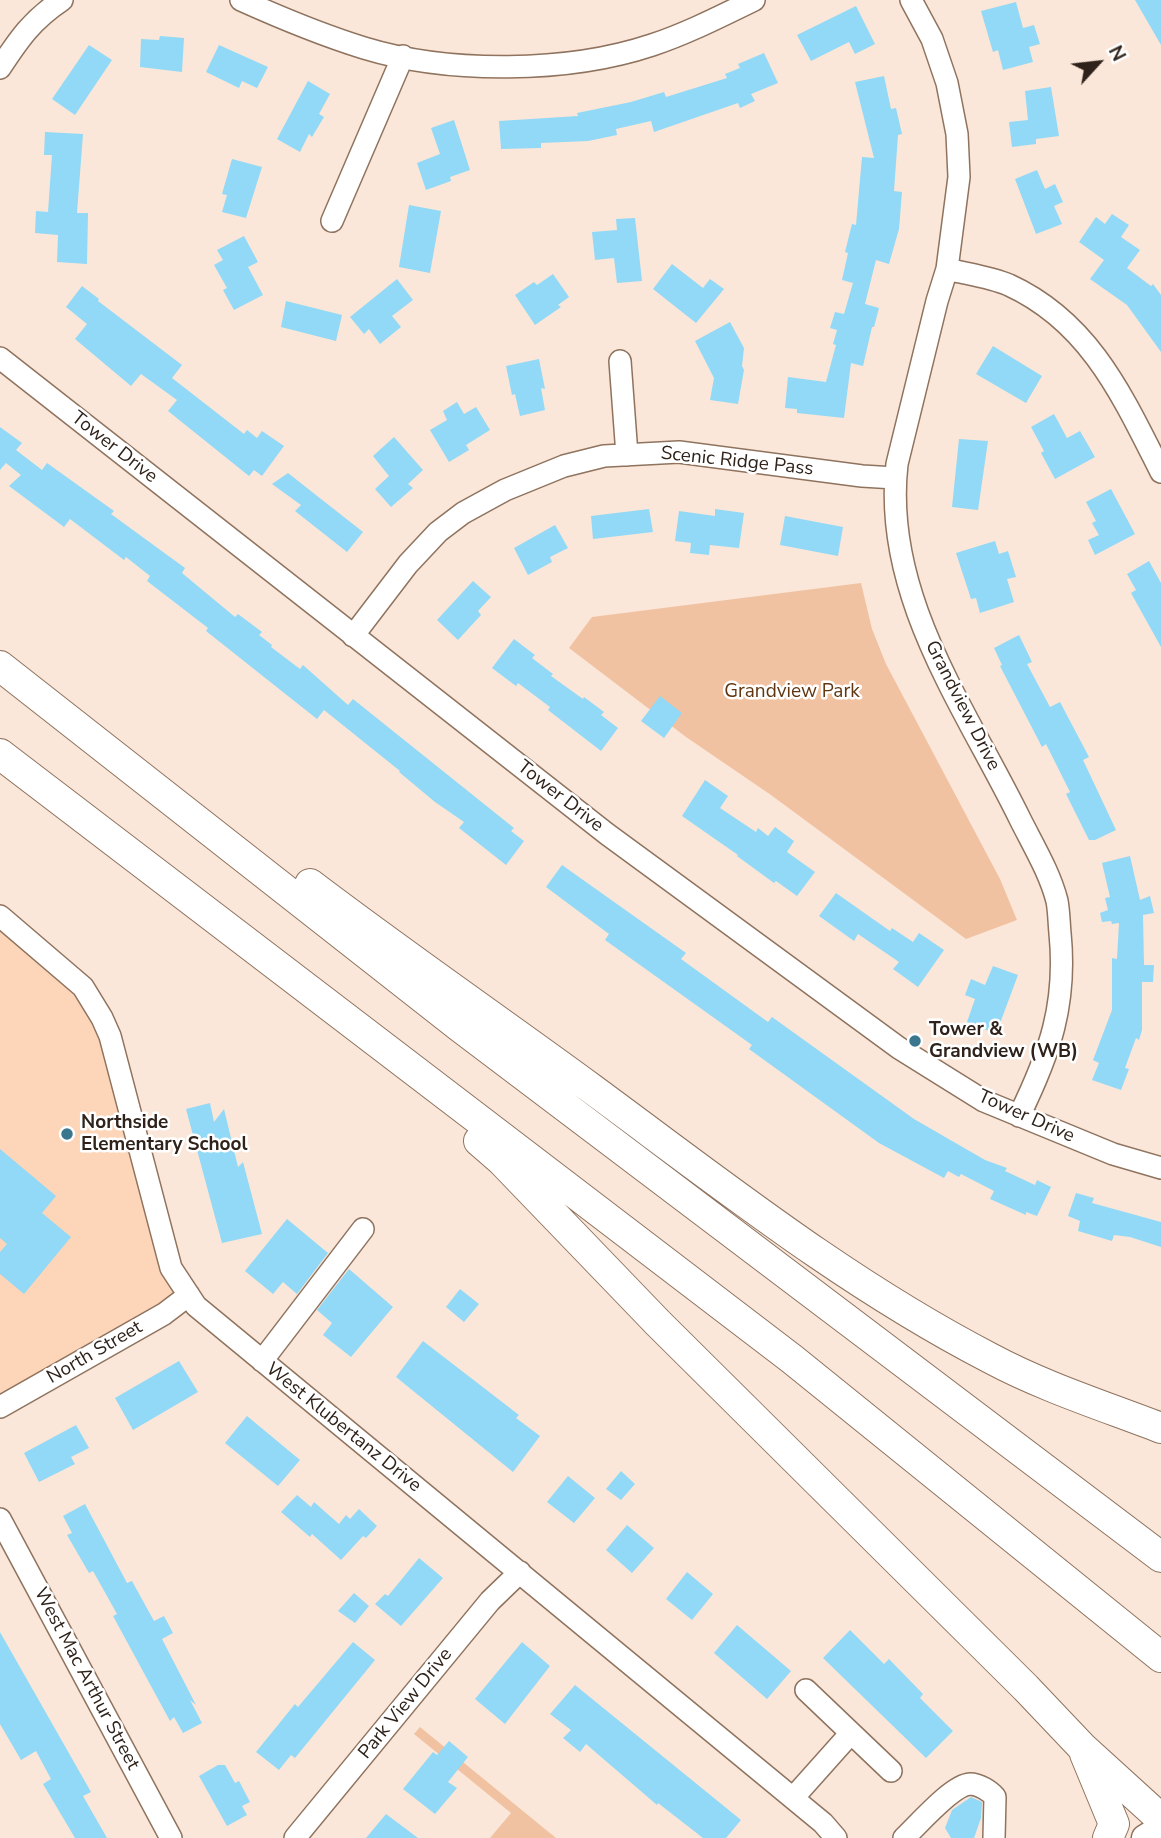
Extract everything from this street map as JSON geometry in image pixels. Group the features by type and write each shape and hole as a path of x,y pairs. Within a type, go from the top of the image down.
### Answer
{"highway":[{"path":"0,666 460,1027 1161,1558"},
{"path":"52,707 229,824 779,1228 852,1278 991,1359 1050,1386 1161,1428"},
{"path":"0,754 792,1359 1161,1657"},
{"path":"210,916 502,1161 658,1323 1026,1688 1082,1747 1161,1819"},
{"path":"1082,1747 1114,1824 1108,1838"}],"main road":[{"path":"1145,1838 1161,1828"}],"street":[{"path":"0,68 26,29 41,14 62,0"},
{"path":"240,0 295,24 367,49 473,66 531,66 599,58 650,46 754,0"},
{"name":"Grandview Drive","path":"911,0 932,39 944,72 957,134 959,177 947,269 895,478 899,545 911,593 936,660 1007,792 1057,901 1063,960 1060,1004 1051,1042 1019,1116"},
{"path":"332,221 403,56"},
{"path":"947,269 1008,285 1044,305 1080,335 1120,393 1161,472"},
{"name":"Tower Drive","path":"0,358 607,834 899,1048 984,1101 1113,1154 1161,1168"},
{"path":"620,361 627,455"},
{"name":"Scenic Ridge Pass","path":"353,636 408,564 438,532 463,513 505,490 564,466 604,456 679,452 895,478"},
{"name":"West Klubertanz Drive","path":"0,916 83,987 102,1018 110,1037 171,1268 196,1306 793,1798 836,1838"},
{"path":"262,1361 363,1228"},
{"name":"North Street","path":"0,1407 163,1314 189,1295"},
{"name":"West Mac Arthur Street","path":"0,1519 171,1838"},
{"name":"Park View Drive","path":"295,1838 489,1601 520,1572"},
{"path":"806,1690 891,1771"},
{"path":"793,1798 850,1733"},
{"path":"904,1838 954,1790 970,1784 989,1790 995,1797 994,1838"}],"shaded area":[{"name":"Northside Elementary School","path":"0,917 83,987 189,1295 0,1407"}],"green space":[{"name":"Grandview Park","path":"861,583 872,629 886,664 1000,879 1017,920 966,939 771,795 686,737 569,648 592,617"},
{"path":"420,1727 556,1838 490,1838 511,1813 414,1734"}],"building":[{"path":"1135,0 1161,0 1161,45"},
{"path":"1016,2 1023,28 1034,25 1040,44 1029,47 1033,62 1003,70 998,50 993,52 981,11"},
{"path":"856,6 875,44 855,54 849,42 811,61 797,35"},
{"path":"160,36 184,38 182,72 140,67 141,39 159,40"},
{"path":"89,45 112,60 75,115 52,99"},
{"path":"219,45 268,67 257,88 242,81 239,88 206,72"},
{"path":"764,53 778,83 751,94 755,101 740,108 738,103 654,132 651,121 616,129 617,135 588,141 541,143 541,148 501,149 499,121 578,116 577,113 664,92 666,97 727,78 725,74 740,68 738,64"},
{"path":"884,76 891,109 896,108 902,134 898,135 894,191 902,192 899,229 889,264 876,260 865,304 879,308 863,366 851,363 844,418 797,413 797,409 785,408 788,377 826,382 836,345 833,344 837,330 830,328 835,312 844,314 853,283 842,280 848,253 845,252 852,224 856,225 862,157 874,158 855,82"},
{"path":"308,81 330,94 319,114 324,117 312,137 309,134 300,152 277,139"},
{"path":"1051,87 1059,136 1036,139 1036,144 1012,147 1009,122 1028,120 1025,91"},
{"path":"454,120 470,170 450,177 451,181 426,190 417,163 440,154 431,128"},
{"path":"45,132 83,134 77,213 88,213 87,264 57,262 58,235 35,233 36,211 48,212 52,155 44,155"},
{"path":"232,159 262,167 246,218 222,212 227,195 222,194"},
{"path":"1037,170 1045,189 1055,184 1063,202 1054,206 1062,224 1036,234 1015,179"},
{"path":"409,205 441,211 430,273 399,267"},
{"path":"1112,214 1129,225 1121,237 1140,250 1127,268 1151,286 1153,284 1161,295 1161,352 1127,305 1090,279 1104,260 1079,242 1096,217 1105,224"},
{"path":"635,218 642,281 617,283 614,258 595,260 592,232 617,230 616,219"},
{"path":"244,236 258,262 248,267 263,295 234,310 223,290 227,288 214,265 223,260 217,250"},
{"path":"672,264 703,288 710,279 724,289 696,323 653,289"},
{"path":"553,274 569,297 558,305 561,307 535,325 515,295 534,282 537,285"},
{"path":"397,279 413,300 392,316 401,327 380,344 369,329 364,334 350,317"},
{"path":"82,286 182,365 172,378 244,434 247,430 257,438 262,431 284,446 262,476 254,470 249,476 168,411 177,400 141,374 131,386 75,339 87,324 66,307"},
{"path":"286,301 342,315 336,341 281,327"},
{"path":"730,322 744,348 744,370 738,404 710,400 714,378 695,341"},
{"path":"993,346 1042,376 1026,403 976,374"},
{"path":"539,359 545,389 541,388 545,410 520,416 506,366"},
{"path":"457,402 464,414 476,407 490,430 466,445 469,450 449,462 430,430 447,420 443,411"},
{"path":"1054,414 1067,438 1080,431 1095,457 1055,479 1031,427"},
{"path":"0,427 22,443 16,450 42,470 47,463 114,511 111,514 185,568 182,573 235,617 238,614 262,632 259,635 272,645 271,647 300,669 303,665 348,705 353,699 514,828 511,831 524,841 506,865 459,828 464,822 435,802 324,710 317,719 206,631 208,628 147,581 150,576 126,557 124,560 70,519 64,527 9,486 21,475 6,463 0,470"},
{"path":"394,437 423,470 408,484 413,488 391,507 375,489 389,476 373,456"},
{"path":"959,439 988,441 978,510 952,507"},
{"path":"288,473 363,532 347,552 295,511 301,505 272,484"},
{"path":"1111,489 1135,534 1095,555 1088,540 1099,535 1092,523 1096,521 1086,502"},
{"path":"649,509 653,532 593,539 591,516"},
{"path":"715,509 744,513 739,548 710,545 709,555 690,553 691,543 675,541 679,511 715,516"},
{"path":"785,516 843,527 838,556 780,545"},
{"path":"555,525 568,548 550,557 552,562 528,575 514,548"},
{"path":"995,541 999,554 1008,551 1016,577 1007,579 1014,602 980,613 976,598 971,599 956,553"},
{"path":"1149,561 1161,583 1161,647 1131,593 1136,590 1127,574"},
{"path":"473,581 491,597 478,611 481,615 458,640 437,620"},
{"path":"1019,635 1032,662 1027,664 1050,707 1060,702 1089,757 1083,760 1116,830 1095,840 1089,840 1066,794 1070,792 1046,744 1042,747 1000,666 1002,665 994,648"},
{"path":"514,639 535,655 532,658 553,674 551,676 604,712 601,715 618,728 601,751 548,710 550,707 492,668"},
{"path":"660,696 682,713 664,738 641,721"},
{"path":"705,780 728,796 720,808 756,832 758,828 768,836 775,827 794,841 787,852 815,872 797,896 776,881 774,883 682,816"},
{"path":"1130,856 1140,900 1150,896 1154,913 1143,915 1144,965 1154,965 1153,982 1142,982 1142,1030 1139,1040 1136,1038 1125,1068 1129,1069 1121,1090 1092,1080 1099,1063 1093,1060 1112,1010 1112,958 1117,959 1119,923 1102,922 1100,913 1108,910 1105,898 1110,897 1102,863"},
{"path":"562,865 686,953 681,959 768,1022 772,1017 914,1119 985,1160 1007,1168 1005,1171 1035,1185 1037,1180 1051,1187 1037,1216 1026,1212 1026,1215 990,1199 994,1191 961,1174 959,1177 948,1171 944,1178 879,1143 749,1049 752,1045 605,940 609,934 546,887"},
{"path":"836,893 890,931 892,928 913,942 919,933 944,950 918,987 893,969 899,962 858,934 854,941 819,916"},
{"path":"993,966 1018,975 996,1034 967,1022 975,999 965,995 971,979 985,985"},
{"path":"210,1103 214,1122 224,1109 238,1167 243,1162 262,1234 222,1243 186,1109"},
{"name":"Northside Elementary School","path":"0,1149 56,1196 42,1213 71,1237 24,1294 0,1274 0,1252 7,1244 0,1238"},
{"path":"1076,1193 1094,1198 1092,1203 1161,1222 1161,1247 1130,1237 1114,1235 1112,1241 1078,1231 1080,1221 1068,1216"},
{"path":"287,1219 328,1253 297,1294 283,1282 273,1294 245,1271"},
{"path":"349,1269 393,1307 351,1357 323,1335 332,1323 317,1310"},
{"path":"460,1289 479,1304 464,1322 446,1307"},
{"path":"423,1341 519,1415 516,1418 540,1436 513,1472 396,1377"},
{"path":"179,1361 198,1392 133,1430 115,1398"},
{"path":"247,1416 300,1460 278,1486 225,1443"},
{"path":"76,1425 89,1448 71,1457 75,1464 39,1482 24,1453"},
{"path":"621,1471 635,1484 621,1500 606,1489"},
{"path":"568,1476 595,1498 574,1523 547,1502"},
{"path":"297,1495 311,1507 314,1502 339,1524 346,1515 350,1519 359,1509 377,1526 366,1538 363,1536 341,1560 312,1534 310,1537 281,1512"},
{"path":"85,1504 127,1583 132,1581 154,1621 164,1616 173,1633 162,1639 196,1705 190,1700 202,1723 183,1733 174,1717 170,1721 113,1616 117,1614 93,1571 89,1573 67,1535 72,1533 63,1516"},
{"path":"627,1525 654,1548 632,1573 606,1550"},
{"path":"419,1558 443,1578 401,1626 375,1604 385,1594 388,1596"},
{"path":"687,1572 713,1594 692,1620 666,1599"},
{"path":"354,1593 369,1606 355,1623 338,1611"},
{"path":"737,1625 791,1671 767,1699 714,1653"},
{"path":"850,1630 884,1664 889,1659 923,1694 920,1698 953,1731 926,1758 823,1658"},
{"path":"0,1632 91,1792 83,1796 107,1838 75,1838 43,1784 51,1779 36,1751 21,1760 0,1724"},
{"path":"353,1642 375,1660 295,1758 291,1755 279,1770 256,1752 295,1704 298,1707"},
{"path":"522,1642 550,1666 505,1724 475,1699"},
{"path":"575,1685 741,1820 726,1838 703,1838 658,1803 657,1805 586,1744 580,1752 563,1738 571,1730 550,1714"},
{"path":"449,1741 468,1757 448,1782 457,1788 435,1814 403,1789 433,1752 437,1755"},
{"path":"218,1765 225,1765 235,1783 239,1781 250,1802 242,1806 247,1815 227,1826 199,1776"},
{"path":"971,1797 982,1802 981,1818 974,1838 951,1838 945,1828 952,1810"},
{"path":"386,1814 418,1838 366,1838"}],"place":[{"name":"Tower & Grandview (WB)","path":"915,1041"},
{"name":"Northside Elementary School","path":"67,1134"}]}
